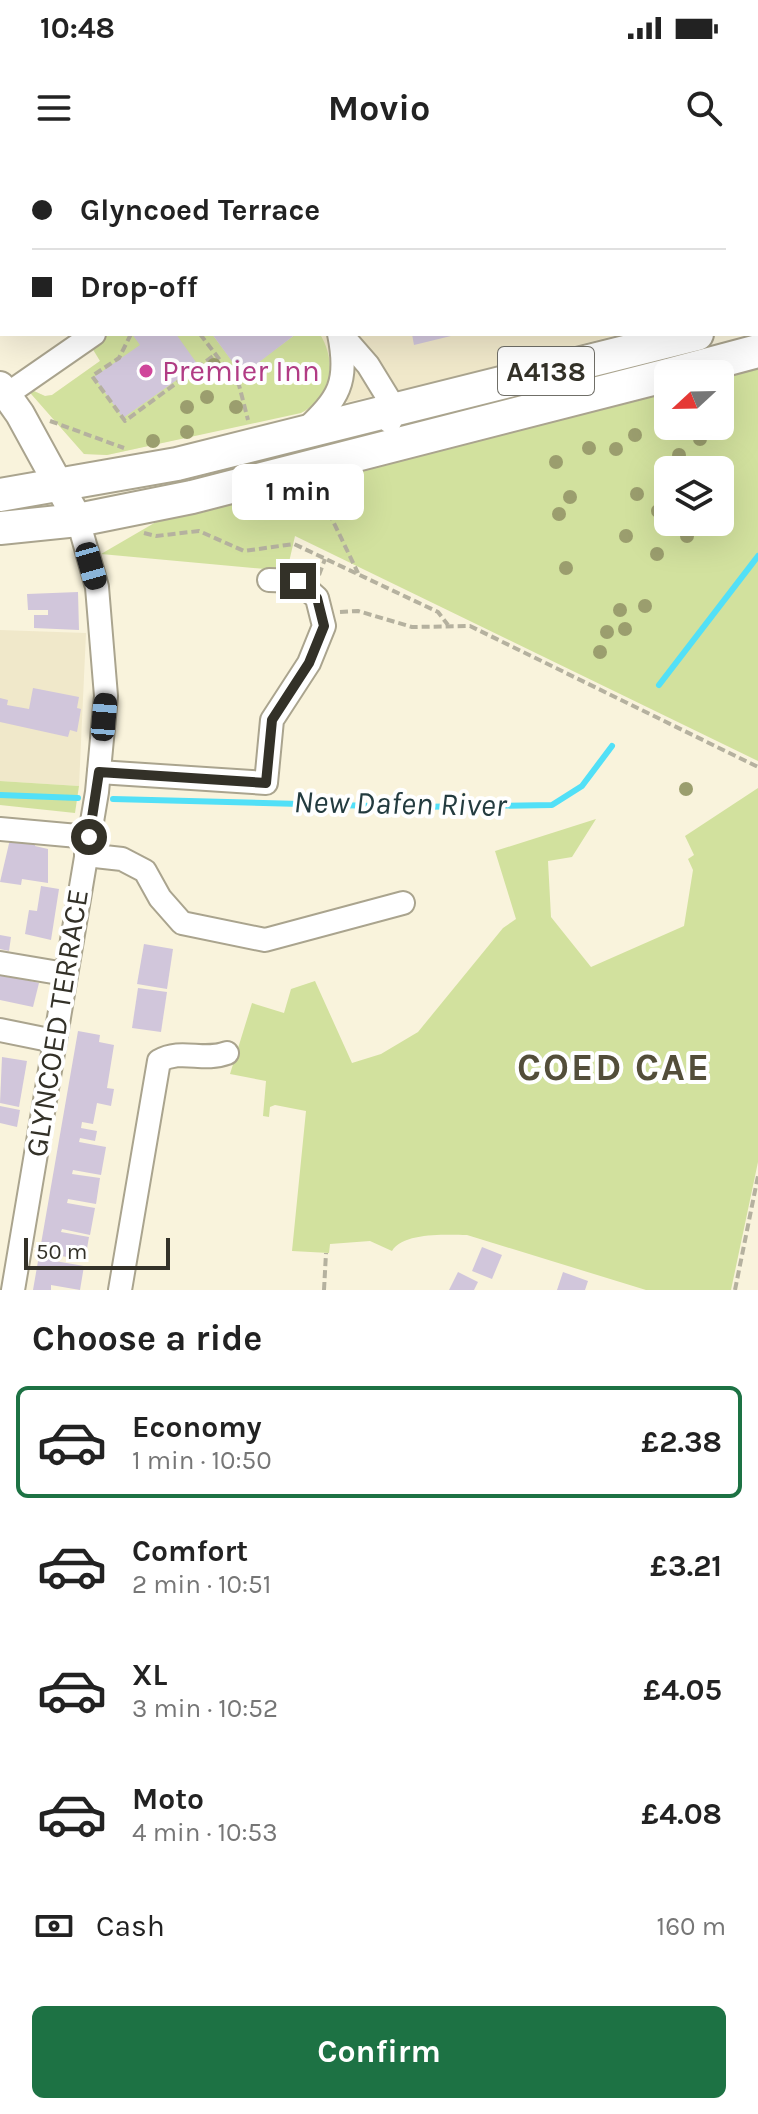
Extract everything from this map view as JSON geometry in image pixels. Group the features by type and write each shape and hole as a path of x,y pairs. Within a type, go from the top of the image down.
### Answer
{"highway":[{"name":"A4138","path":"0,495 177,464 689,336"},
{"name":"A4138","path":"724,360 758,351"},
{"name":"A4138","path":"0,528 78,520 318,467 654,378"}],"main road":[{"path":"3,390 78,520"}],"street":[{"path":"3,390 91,336"},
{"path":"303,432 330,407 342,385 344,357 340,336"},
{"path":"342,336 368,365 395,409 380,452"},
{"name":"GLYNCOED TERRACE","path":"13,1290 87,846 94,763 106,696 97,587 78,520"},
{"path":"94,763 266,783 272,720 309,663 324,626 317,598 298,581 269,580"},
{"path":"0,829 87,846 122,859 145,871 160,898 182,923 265,940 403,903"},
{"path":"0,963 65,974"},
{"path":"0,1030 54,1041"},
{"path":"120,1290 159,1061 173,1053 214,1058 227,1053"}],"path":[{"path":"130,336 119,358 92,376 125,421 216,354"},
{"path":"202,336 239,385 250,426"},
{"path":"48,420 136,453"},
{"path":"318,467 331,517 359,575"},
{"path":"132,509 137,530 156,536 199,531 244,551 294,544 438,612 448,625"},
{"path":"319,575 325,559"},
{"path":"324,626 334,613 358,611 412,627 470,626 758,767"},
{"path":"735,1290 758,1176"},
{"path":"324,1290 326,1253"}],"shaded area":[{"path":"105,336 613,336 415,387 107,455 84,454 25,387 45,396 52,395 100,361"},
{"path":"0,630 86,633 79,786 0,781"}],"green space":[{"path":"101,336 214,336 242,374 293,336 321,336 329,356 329,378 320,398 301,413 107,455 84,454 25,387 45,396 52,395 100,361 89,343"},
{"path":"758,367 758,761 295,536 287,571 101,554 156,522 654,394 654,440 734,440 734,373"},
{"path":"0,781 79,786 75,813 0,805"},
{"path":"758,788 758,1162 731,1290 646,1290 467,1235 415,1238 406,1240 392,1251 370,1241 330,1244 329,1253 292,1251 306,1111 275,1105 270,1107 269,1117 263,1116 266,1081 230,1074 252,1003 284,1013 291,989 315,981 352,1063 381,1054 418,1032 503,928 516,919 495,851 596,819 572,857 548,861 551,917 591,967 684,926 693,870 688,859 694,855 685,836"}],"building":[{"name":"Premier Inn","path":"133,336 177,336 198,365 123,418 94,377 140,345"},
{"name":"Premier Inn","path":"213,336 293,336 242,375"},
{"path":"412,336 451,336 414,345"},
{"path":"78,592 79,630 34,628 34,615 48,615 48,610 28,610 27,594"},
{"path":"33,688 79,697 77,708 81,709 77,732 70,730 68,737 0,722 0,698 8,700 7,705 29,709"},
{"path":"11,835 36,839 35,846 48,849 48,883 22,879 21,885 0,882"},
{"path":"41,886 59,889 51,940 25,934 29,910 37,911"},
{"path":"0,935 11,937 9,951 0,949"},
{"path":"144,944 173,949 167,989 137,984"},
{"path":"0,974 39,983 33,1007 0,1000"},
{"path":"138,988 167,992 161,1032 132,1028"},
{"path":"78,1031 100,1035 99,1042 114,1045 107,1088 114,1089 111,1106 97,1103 93,1124 82,1122 81,1128 97,1131 95,1141 80,1138 79,1142 106,1147 101,1175 73,1170 72,1174 100,1178 96,1204 68,1199 67,1203 95,1208 90,1235 62,1229 61,1232 89,1237 85,1260 55,1255 55,1261 84,1266 80,1290 51,1285 51,1290 33,1290"},
{"path":"2,1057 27,1061 19,1107 0,1103"},
{"path":"0,1106 20,1110 17,1127 0,1123"},
{"path":"482,1247 502,1255 492,1279 472,1271"},
{"path":"458,1272 478,1282 474,1290 449,1290"},
{"path":"563,1272 588,1281 585,1290 557,1290"}],"waterway":[{"name":"New Dafen River","path":"659,685 758,556"},
{"name":"New Dafen River","path":"113,799 412,807 552,805 582,786 612,746"},
{"name":"New Dafen River","path":"0,795 78,798"}],"place":[{"name":"Premier Inn","path":"146,371"}],"district":[{"name":"COED CAE","path":"614,1067"}],"route":[{"path":"89,837 99,772 266,783 272,720 309,663 324,626 317,598 298,581"}]}
